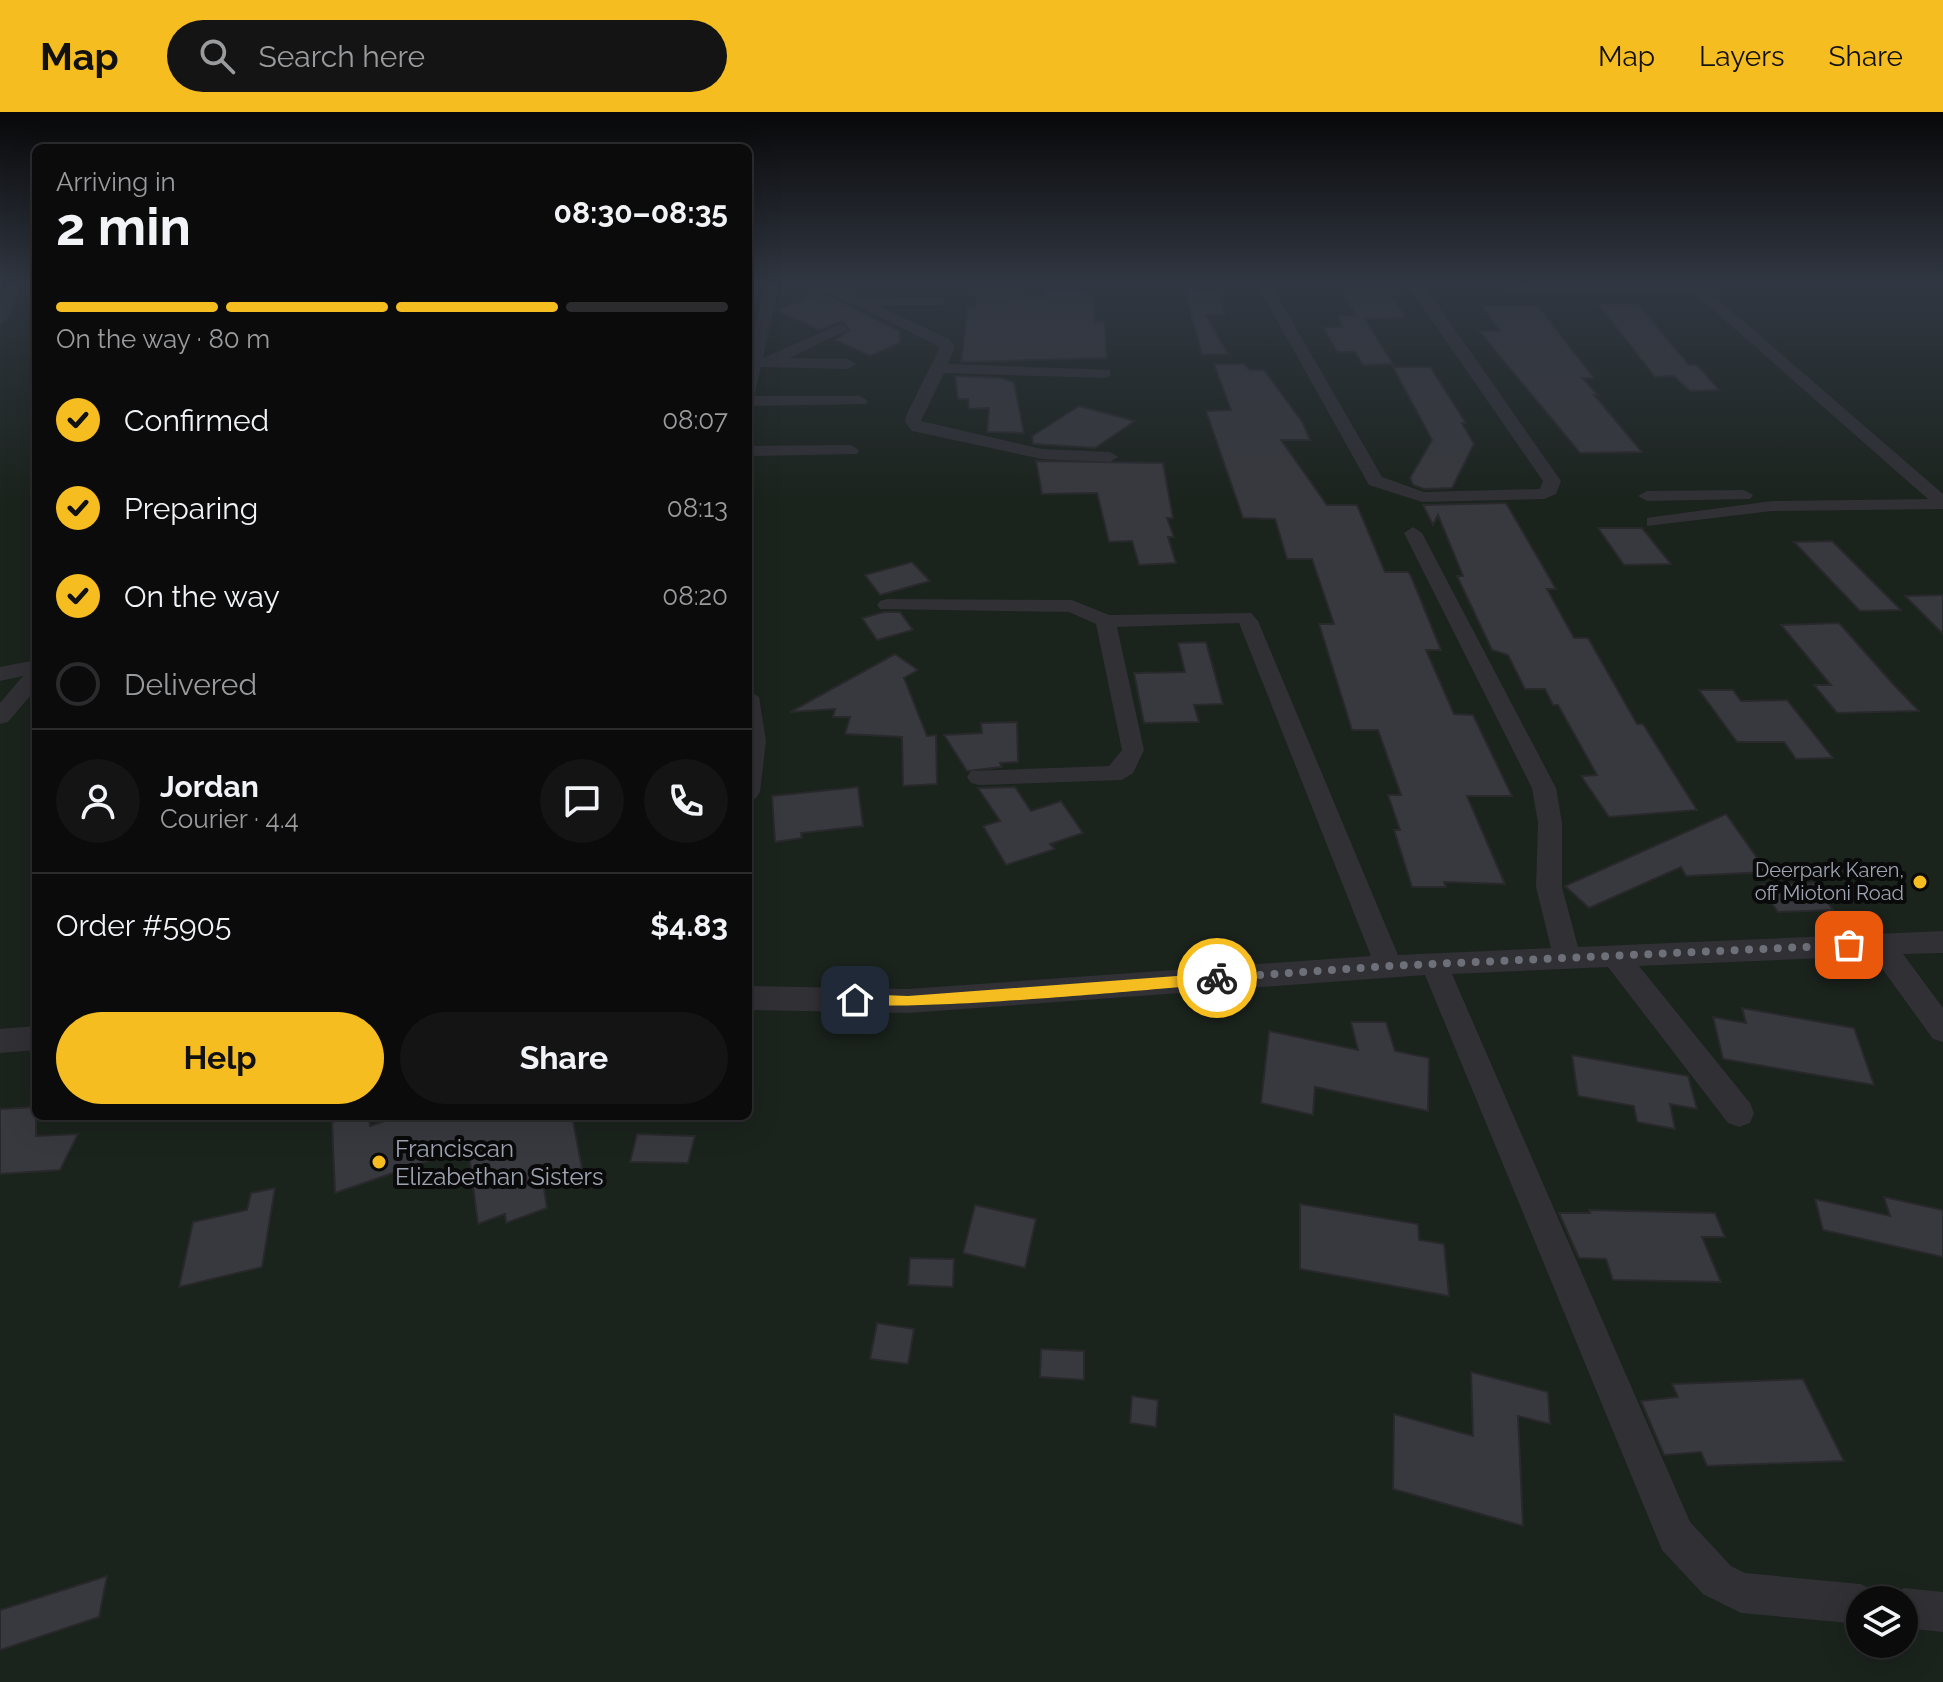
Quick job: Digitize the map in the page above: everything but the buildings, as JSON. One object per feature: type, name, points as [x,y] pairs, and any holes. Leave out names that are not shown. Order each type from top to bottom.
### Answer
[{"type":"street","points":[[752,384],[762,362],[761,356]]},
{"type":"street","points":[[762,362],[775,356]]},
{"type":"street","points":[[944,356],[914,416],[913,422],[918,428],[1042,454],[1110,457]]},
{"type":"street","points":[[1304,356],[1375,481],[1422,497],[1479,499],[1544,494],[1550,490],[1552,481],[1465,356]]},
{"type":"street","points":[[1775,356],[1943,504]]},
{"type":"street","points":[[762,362],[848,364]]},
{"type":"street","points":[[939,368],[1105,373]]},
{"type":"street","points":[[752,401],[860,401]]},
{"type":"street","points":[[752,451],[851,450]]},
{"type":"street","points":[[1647,496],[1869,493],[1893,486],[1921,484]]},
{"type":"street","points":[[1653,522],[1772,506],[1943,504]]},
{"type":"street","points":[[1413,533],[1544,788],[1550,823],[1549,887],[1567,958]]},
{"type":"street","points":[[887,605],[1072,606],[1106,621],[1236,615],[1248,621],[1389,966]]},
{"type":"street","points":[[979,777],[1114,774],[1125,767],[1133,750],[1106,621]]},
{"type":"street","points":[[0,674],[32,668]]},
{"type":"street","points":[[0,717],[32,680]]},
{"type":"street","points":[[752,722],[755,741],[752,763]]},
{"type":"street","points":[[752,998],[908,1001],[1389,966],[1943,942]]},
{"type":"street","points":[[1879,943],[1943,1030]]},
{"type":"street","points":[[1615,956],[1739,1113]]},
{"type":"street","points":[[1434,964],[1676,1536],[1717,1580],[1741,1593],[1846,1603]]},
{"type":"street","points":[[0,1041],[32,1038]]},
{"type":"street","points":[[1918,1609],[1943,1612]]},
{"type":"shaded area","points":[[0,356],[32,356],[32,1120],[752,1120],[752,356],[1943,356],[1943,1682],[0,1682]]},
{"type":"way so far","points":[[1217,978],[1389,966],[1849,945]]},
{"type":"place","name":"Deerpark Karen, off Miotoni Road","points":[[1920,882]]},
{"type":"place","name":"Franciscan Elizabethan Sisters","points":[[379,1162]]},
{"type":"route","points":[[855,1000],[908,1001],[1217,978]]}]
